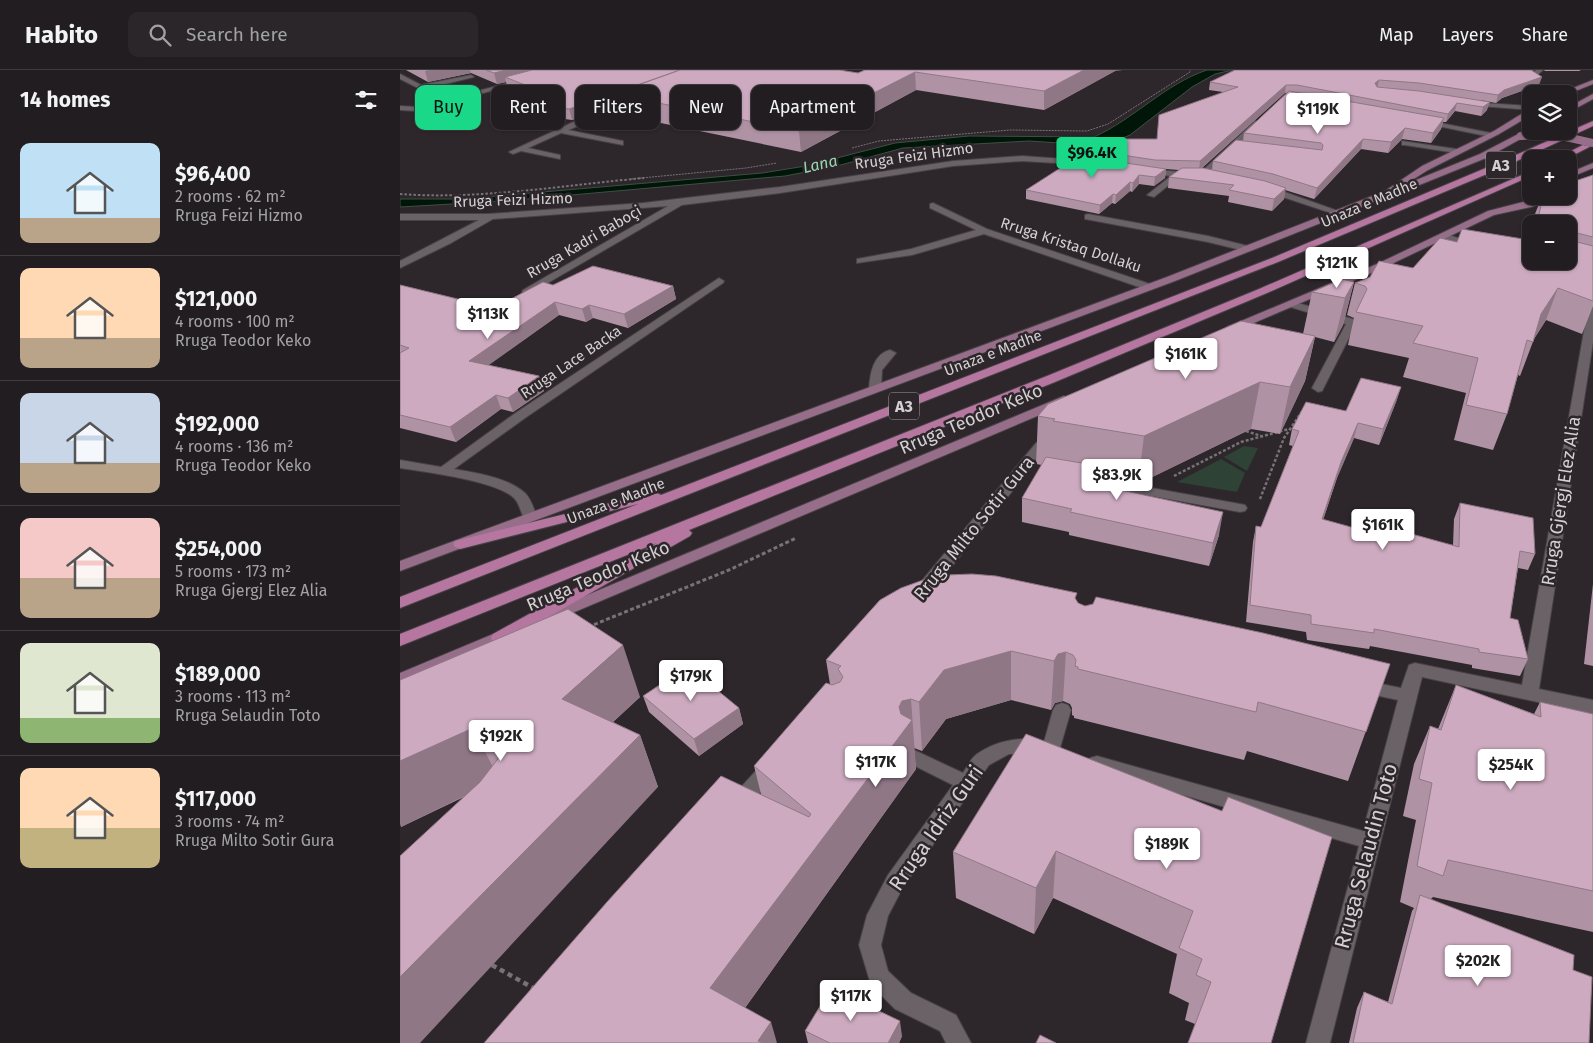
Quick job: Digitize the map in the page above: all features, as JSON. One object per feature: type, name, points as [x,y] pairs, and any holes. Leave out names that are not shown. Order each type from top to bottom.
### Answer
[{"type":"highway","name":"Unaza e Madhe","points":[[400,603],[1275,260],[1477,175],[1593,123]]},
{"type":"highway","points":[[1577,150],[1593,142]]},
{"type":"highway","name":"A3","points":[[400,640],[1254,295],[1522,177]]},
{"type":"highway","points":[[460,544],[614,505],[698,487]]},
{"type":"highway","points":[[499,638],[603,578],[655,552],[720,511]]},
{"type":"main road","points":[[1577,88],[1593,82]]},
{"type":"main road","points":[[1577,105],[1593,96]]},
{"type":"main road","points":[[1388,193],[1407,178],[1456,150],[1491,135],[1522,116]]},
{"type":"main road","points":[[1577,133],[1593,137]]},
{"type":"main road","points":[[400,566],[1149,287],[1483,156],[1521,136],[1559,135],[1593,142]]},
{"type":"main road","points":[[1577,173],[1593,165]]},
{"type":"main road","points":[[1217,335],[1380,266],[1522,198]]},
{"type":"main road","points":[[1492,213],[1528,205]]},
{"type":"main road","name":"Rruga Teodor Keko","points":[[400,680],[1075,400]]},
{"type":"street","points":[[481,92],[565,70]]},
{"type":"street","points":[[400,76],[420,87],[471,77]]},
{"type":"street","points":[[1464,103],[1522,109]]},
{"type":"street","points":[[400,108],[415,109]]},
{"type":"street","points":[[400,114],[415,110]]},
{"type":"street","points":[[1202,175],[1266,114]]},
{"type":"street","points":[[1418,120],[1491,135]]},
{"type":"street","points":[[557,157],[516,150],[575,125]]},
{"type":"street","points":[[560,131],[620,144]]},
{"type":"street","points":[[1405,142],[1456,150]]},
{"type":"street","points":[[1233,147],[1242,148]]},
{"type":"street","name":"Rruga Feizi Hizmo","points":[[400,216],[412,218],[491,216],[679,203],[814,185],[899,170],[953,163],[1026,158],[1072,160],[1099,164]]},
{"type":"street","points":[[1135,170],[1216,177]]},
{"type":"street","points":[[1151,195],[1178,174]]},
{"type":"street","points":[[1254,185],[1337,212]]},
{"type":"street","name":"Rruga Kadri Baboçi","points":[[520,296],[679,203]]},
{"type":"street","name":"Rruga Kristaq Dollaku","points":[[933,206],[984,231],[1149,287]]},
{"type":"street","points":[[400,265],[448,241],[491,216]]},
{"type":"street","points":[[1088,217],[1208,239],[1246,248]]},
{"type":"street","points":[[400,225],[412,218]]},
{"type":"street","name":"Rruga Kristaq Dollaku","points":[[860,261],[912,252],[984,231]]},
{"type":"street","points":[[1443,236],[1484,249]]},
{"type":"street","name":"Rruga Lace Backa","points":[[442,472],[520,415],[603,361],[719,281]]},
{"type":"street","points":[[1291,304],[1352,322],[1318,388]]},
{"type":"street","name":"Rruga Gjergj Elez Alia","points":[[1528,694],[1588,365],[1593,308]]},
{"type":"street","points":[[875,389],[876,369],[890,353]]},
{"type":"street","name":"Rruga Milto Sotir Gura","points":[[911,605],[940,585],[1022,469],[1041,446],[1062,430]]},
{"type":"street","points":[[400,464],[469,477],[515,492],[522,498],[530,517]]},
{"type":"street","points":[[1022,469],[1041,472]]},
{"type":"street","points":[[1088,481],[1240,508]]},
{"type":"street","name":"Rruga Selaudin Toto","points":[[1318,1043],[1415,669],[1528,694]]},
{"type":"street","points":[[1350,683],[1408,696]]},
{"type":"street","points":[[1528,694],[1593,708]]},
{"type":"street","points":[[1051,750],[1062,710]]},
{"type":"street","name":"Rruga Idriz Guri","points":[[959,1043],[948,1023],[903,1001],[879,977],[870,946],[878,915],[895,882],[982,760],[1006,747],[1033,746],[1051,750],[1370,841]]},
{"type":"street","points":[[725,819],[784,752]]},
{"type":"street","points":[[914,757],[966,782]]},
{"type":"path","points":[[852,148],[879,141],[1010,130],[1052,132],[1087,130],[1108,124],[1190,72],[1190,70]]},
{"type":"path","points":[[400,194],[442,196],[514,191],[777,163]]},
{"type":"path","points":[[1262,494],[1289,429],[1296,416],[1312,399],[1318,388]]},
{"type":"path","points":[[1173,476],[1241,442],[1289,429]]},
{"type":"path","points":[[1246,431],[1261,436]]},
{"type":"path","points":[[492,965],[539,992]]},
{"type":"shaded area","points":[[1244,446],[1258,448],[1247,471],[1224,457]]},
{"type":"shaded area","points":[[1221,459],[1245,473],[1237,492],[1177,482]]},
{"type":"water","name":"Lana","points":[[1207,70],[1289,70],[1228,71],[1215,74],[1192,87],[1130,135],[1115,141],[1091,145],[1029,141],[903,148],[837,166],[785,176],[504,201],[400,207],[400,199],[462,199],[762,173],[806,166],[895,143],[969,136],[1094,137],[1109,130],[1177,84]]},
{"type":"building","points":[[486,70],[506,70],[494,73]]},
{"type":"building","points":[[532,70],[680,70],[637,85],[575,85],[575,107],[569,109],[565,108],[565,85],[525,85],[505,77]]},
{"type":"building","points":[[680,70],[839,70],[858,73],[865,70],[1084,70],[1044,91],[915,72],[874,93],[874,85],[751,85],[751,121],[741,119],[741,85],[670,85],[670,105],[660,103],[660,85],[638,85]]},
{"type":"building","points":[[1235,70],[1531,70],[1542,77],[1504,90],[1498,95],[1419,83],[1379,80],[1375,83],[1377,87],[1419,91],[1490,102],[1483,107],[1457,103],[1448,114],[1297,85],[1286,85],[1200,161],[1155,160],[1089,150],[1105,139],[1157,139],[1159,115],[1238,87],[1210,82]]},
{"type":"building","points":[[1289,91],[1444,118],[1433,133],[1405,128],[1391,142],[1363,139],[1317,188],[1273,174],[1213,161],[1236,140],[1322,150],[1323,145],[1321,143],[1244,133]]},
{"type":"building","points":[[1079,156],[1166,169],[1155,177],[1139,175],[1133,183],[1130,182],[1116,195],[1113,194],[1100,205],[1026,190]]},
{"type":"building","points":[[1182,168],[1203,168],[1265,181],[1286,188],[1274,199],[1229,190],[1234,185],[1169,177]]},
{"type":"building","points":[[1593,175],[1593,237],[1577,233],[1577,215],[1539,215],[1541,205],[1577,205],[1577,180]]},
{"type":"building","points":[[1462,229],[1522,239],[1522,270],[1577,270],[1577,242],[1593,246],[1593,301],[1558,288],[1541,314],[1533,342],[1527,340],[1507,414],[1466,405],[1478,358],[1413,343],[1423,326],[1356,312],[1367,289],[1365,286],[1355,283],[1370,277],[1379,261],[1413,268],[1440,238],[1457,242]]},
{"type":"building","points":[[593,266],[673,286],[624,314],[589,305],[582,309],[555,302],[469,361],[539,376],[508,398],[496,395],[450,427],[400,415],[400,353],[409,348],[400,345],[400,285],[470,302],[466,308],[473,311],[484,306],[494,308],[543,282],[553,285]]},
{"type":"building","points":[[1342,279],[1354,282],[1345,298],[1312,292]]},
{"type":"building","points":[[1241,321],[1315,336],[1290,387],[1260,382],[1144,436],[1053,421],[1055,419],[1038,416],[1048,404]]},
{"type":"building","points":[[1361,378],[1401,387],[1383,429],[1358,423],[1341,462],[1322,519],[1376,534],[1379,525],[1459,547],[1460,503],[1533,518],[1535,554],[1520,551],[1510,618],[1518,620],[1528,659],[1479,652],[1479,649],[1374,629],[1374,633],[1311,624],[1311,615],[1250,605],[1256,526],[1261,527],[1299,431],[1292,429],[1306,402],[1346,411]]},
{"type":"building","points":[[1046,457],[1123,470],[1093,484],[1223,512],[1213,543],[1070,512],[1072,509],[1022,498]]},
{"type":"building","points":[[972,574],[996,576],[1077,593],[1075,598],[1078,603],[1085,606],[1093,604],[1096,597],[1263,633],[1390,664],[1366,732],[1258,702],[1256,712],[1078,669],[1075,666],[1076,660],[1073,655],[1066,652],[1058,654],[1054,661],[1011,651],[944,670],[919,702],[911,699],[902,701],[899,707],[901,714],[912,720],[710,988],[771,1022],[758,1041],[763,1043],[484,1043],[607,902],[721,776],[809,817],[811,814],[754,766],[826,683],[832,685],[840,682],[843,677],[838,669],[841,666],[826,660],[880,600],[901,588],[926,579],[947,575]]},
{"type":"building","points":[[568,609],[623,645],[562,699],[640,735],[400,977],[400,856],[480,782],[504,751],[473,728],[400,761],[400,680]]},
{"type":"building","points":[[688,666],[739,708],[694,739],[643,696]]},
{"type":"building","points":[[1456,685],[1541,717],[1540,702],[1593,714],[1593,891],[1448,860],[1443,876],[1417,866],[1432,783],[1419,779],[1430,726],[1441,730]]},
{"type":"building","points":[[1026,734],[1222,811],[1228,797],[1332,837],[1271,1043],[1188,1043],[1211,982],[1196,975],[1202,959],[1179,948],[1193,911],[1056,851],[1036,888],[953,852]]},
{"type":"building","points":[[1420,895],[1574,955],[1573,970],[1592,977],[1589,1043],[1353,1043],[1364,992],[1392,1004]]},
{"type":"building","points":[[831,988],[900,1021],[888,1043],[830,1043],[805,1031]]},
{"type":"building","points":[[1040,1035],[1056,1043],[1036,1043]]}]
